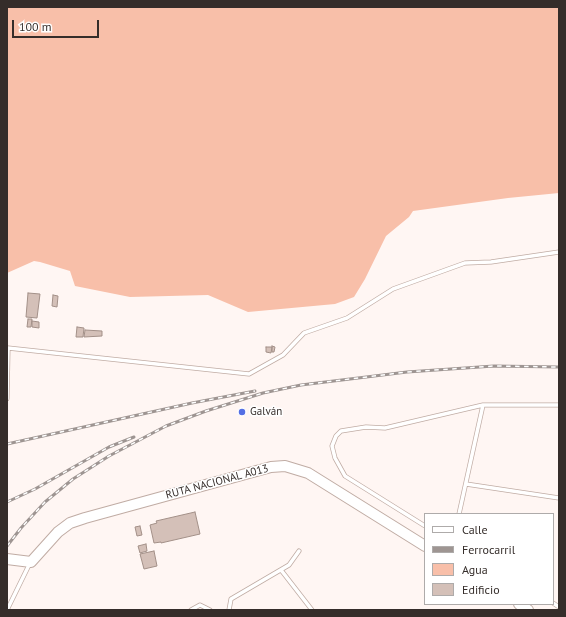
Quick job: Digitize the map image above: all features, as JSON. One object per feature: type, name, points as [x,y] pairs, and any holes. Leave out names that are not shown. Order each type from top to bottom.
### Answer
[{"type":"street","name":"RUTA NACIONAL A013","points":[[31,562],[58,532],[70,523],[271,467],[285,466],[308,473],[424,545]]},
{"type":"street","points":[[7,559],[31,562]]},
{"type":"lane","points":[[7,399],[8,348],[249,374],[283,355],[304,333],[347,318],[393,289],[465,262],[491,262],[559,252]]},
{"type":"lane","points":[[459,513],[483,405]]},
{"type":"lane","points":[[424,525],[345,476],[335,458],[332,446],[336,436],[341,431],[366,428],[385,428],[483,405],[559,405]]},
{"type":"lane","points":[[466,484],[559,498]]},
{"type":"lane","points":[[229,610],[231,599],[289,565],[299,551]]},
{"type":"lane","points":[[7,610],[31,562]]},
{"type":"lane","points":[[281,570],[312,610]]},
{"type":"lane","points":[[191,610],[200,605],[210,610]]},
{"type":"water","points":[[7,7],[559,7],[559,193],[508,198],[413,211],[409,217],[386,236],[365,279],[354,297],[335,304],[248,312],[208,295],[130,297],[75,286],[70,271],[34,261],[7,273]]},
{"type":"building","points":[[28,293],[40,294],[37,318],[26,317]]},
{"type":"building","points":[[53,295],[58,296],[57,307],[52,306]]},
{"type":"building","points":[[28,319],[32,319],[31,327],[27,327]]},
{"type":"building","points":[[32,321],[39,322],[39,328],[32,327]]},
{"type":"building","points":[[77,327],[84,328],[83,337],[76,337]]},
{"type":"building","points":[[85,330],[102,331],[102,336],[84,337]]},
{"type":"building","points":[[272,346],[275,347],[274,352],[272,352]]},
{"type":"building","points":[[266,347],[272,347],[271,353],[266,352]]},
{"type":"building","name":"Galván","points":[[242,409],[245,414],[241,415],[240,411]]},
{"type":"building","points":[[195,512],[200,534],[161,543],[154,543],[150,525],[157,523],[156,521]]},
{"type":"building","points":[[140,526],[142,535],[137,536],[135,527]]},
{"type":"building","points":[[146,544],[147,551],[140,553],[138,546]]},
{"type":"building","points":[[154,551],[157,566],[144,569],[140,554]]},
{"type":"railway","points":[[7,546],[45,502],[73,479],[109,456],[166,426],[206,411],[263,393],[301,385],[407,372],[494,366],[559,367]]},
{"type":"railway","points":[[7,444],[192,403],[255,391]]},
{"type":"railway","points":[[7,502],[35,489],[109,447],[134,437]]},
{"type":"place","name":"Galván","points":[[242,412]]}]
